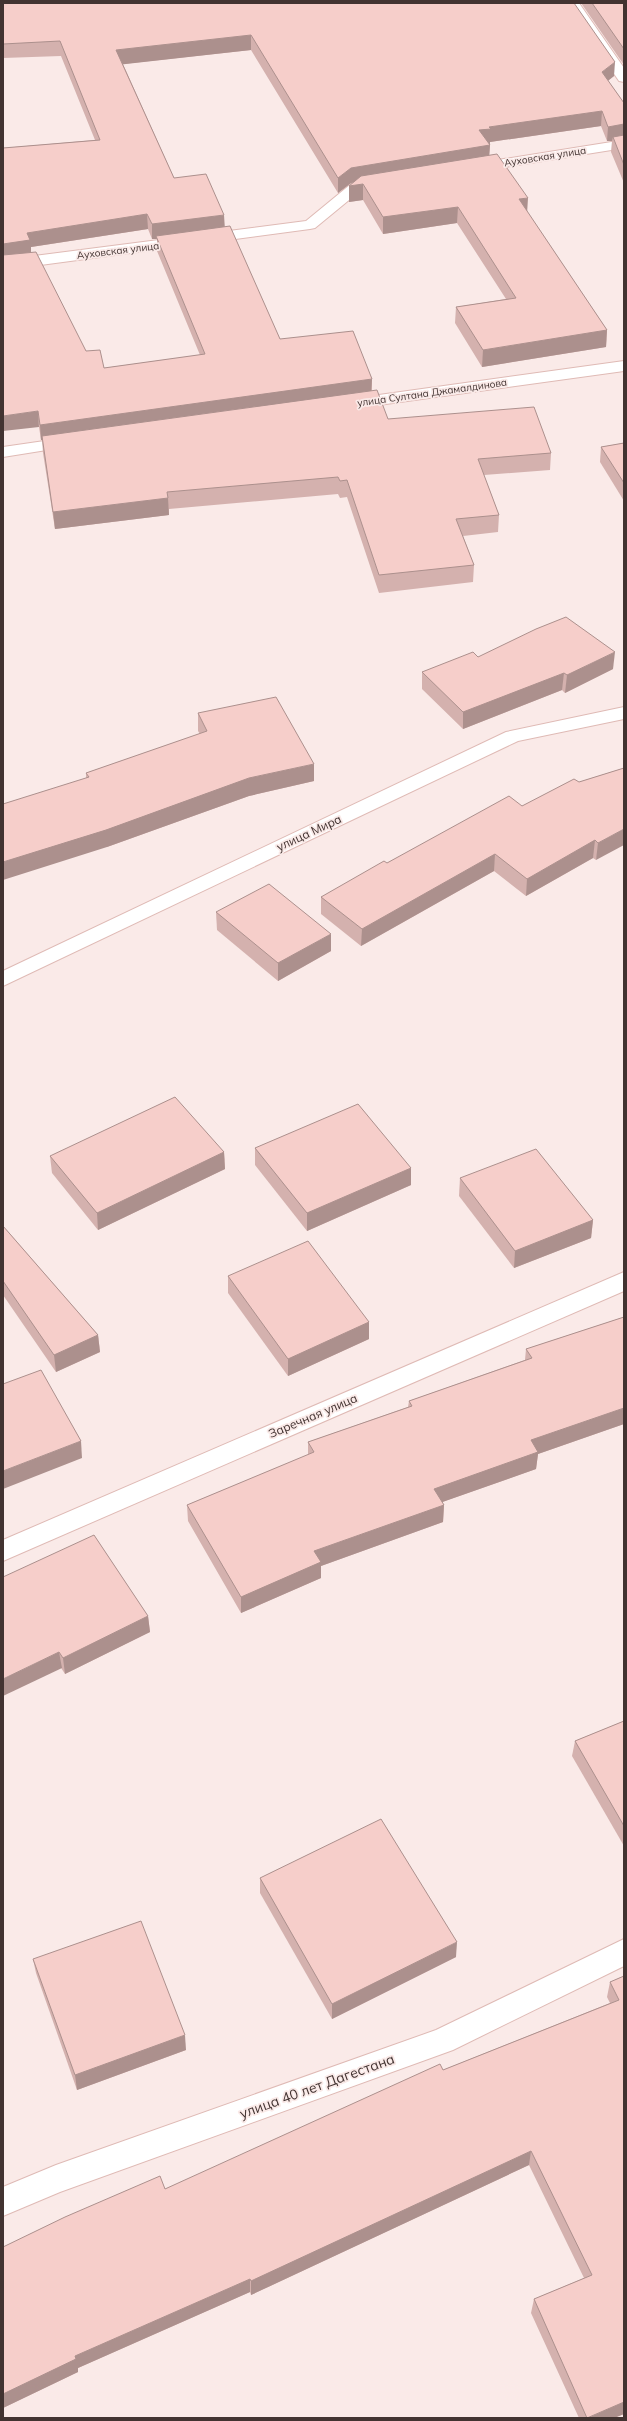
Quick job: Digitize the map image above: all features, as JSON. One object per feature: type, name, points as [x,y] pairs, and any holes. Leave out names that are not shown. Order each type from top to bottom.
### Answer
[{"type":"street","points":[[572,3],[624,78]]},
{"type":"street","name":"Ауховская улица","points":[[458,170],[624,144]]},
{"type":"street","name":"Ауховская улица","points":[[3,265],[310,225],[356,187],[387,182]]},
{"type":"street","name":"улица Султана Джамалдинова","points":[[333,406],[624,366]]},
{"type":"street","points":[[3,452],[90,440]]},
{"type":"street","name":"улица Мира","points":[[3,979],[513,736],[624,713]]},
{"type":"street","name":"Заречная улица","points":[[3,1551],[624,1281]]},
{"type":"street","name":"улица 40 лет Дагестана","points":[[3,2202],[56,2179],[443,2041],[624,1952]]},
{"type":"building","points":[[3,3],[574,3],[615,62],[602,72],[624,103],[624,124],[608,127],[602,111],[489,127],[491,129],[479,130],[490,145],[351,168],[338,178],[251,35],[116,50],[174,178],[206,174],[224,215],[152,224],[147,214],[27,233],[30,240],[3,244],[3,148],[100,140],[60,41],[3,44]]},
{"type":"building","points":[[592,3],[624,3],[624,49]]},
{"type":"building","points":[[624,135],[624,165],[613,137]]},
{"type":"building","points":[[497,154],[528,198],[519,199],[607,330],[483,350],[456,307],[516,298],[458,207],[383,217],[363,184],[349,186],[361,176]]},
{"type":"building","points":[[230,226],[280,339],[353,331],[372,379],[40,425],[38,411],[3,416],[3,255],[36,252],[86,351],[100,350],[104,368],[205,354],[156,236]]},
{"type":"building","points":[[377,390],[388,419],[534,407],[551,453],[478,459],[499,515],[456,519],[474,565],[379,575],[347,480],[340,481],[338,477],[167,492],[168,498],[53,512],[42,436]]},
{"type":"building","points":[[624,443],[624,483],[601,447]]},
{"type":"building","points":[[566,617],[615,652],[567,675],[564,673],[463,712],[422,672],[473,652],[478,657],[536,629]]},
{"type":"building","points":[[276,697],[314,764],[249,778],[106,830],[3,862],[3,804],[89,777],[86,773],[207,731],[198,713]]},
{"type":"building","points":[[624,768],[624,829],[598,843],[595,840],[527,879],[495,854],[362,929],[321,897],[384,861],[387,863],[509,796],[522,806],[574,779],[579,782]]},
{"type":"building","points":[[269,884],[331,934],[278,963],[216,912]]},
{"type":"building","points":[[175,1097],[224,1152],[97,1213],[50,1156]]},
{"type":"building","points":[[358,1104],[411,1168],[307,1213],[255,1148]]},
{"type":"building","points":[[536,1149],[593,1220],[515,1251],[460,1178]]},
{"type":"building","points":[[3,1226],[98,1335],[54,1355],[3,1281]]},
{"type":"building","points":[[308,1241],[369,1322],[288,1359],[228,1276]]},
{"type":"building","points":[[624,1317],[624,1408],[531,1440],[538,1452],[434,1489],[444,1505],[314,1551],[321,1562],[241,1597],[187,1505],[314,1452],[308,1442],[412,1406],[409,1401],[532,1358],[526,1349]]},
{"type":"building","points":[[41,1370],[81,1441],[3,1471],[3,1384]]},
{"type":"building","points":[[94,1535],[148,1616],[63,1658],[59,1652],[3,1679],[3,1577]]},
{"type":"building","points":[[624,1721],[624,1826],[575,1741]]},
{"type":"building","points":[[381,1819],[457,1942],[332,2004],[260,1878]]},
{"type":"building","points":[[141,1921],[185,2035],[75,2075],[33,1959]]},
{"type":"building","points":[[624,1976],[624,2402],[587,2418],[534,2299],[592,2275],[531,2151],[251,2281],[250,2279],[75,2356],[76,2359],[3,2394],[3,2247],[65,2217],[160,2176],[165,2189],[440,2064],[443,2070],[619,2000],[610,1982]]}]
